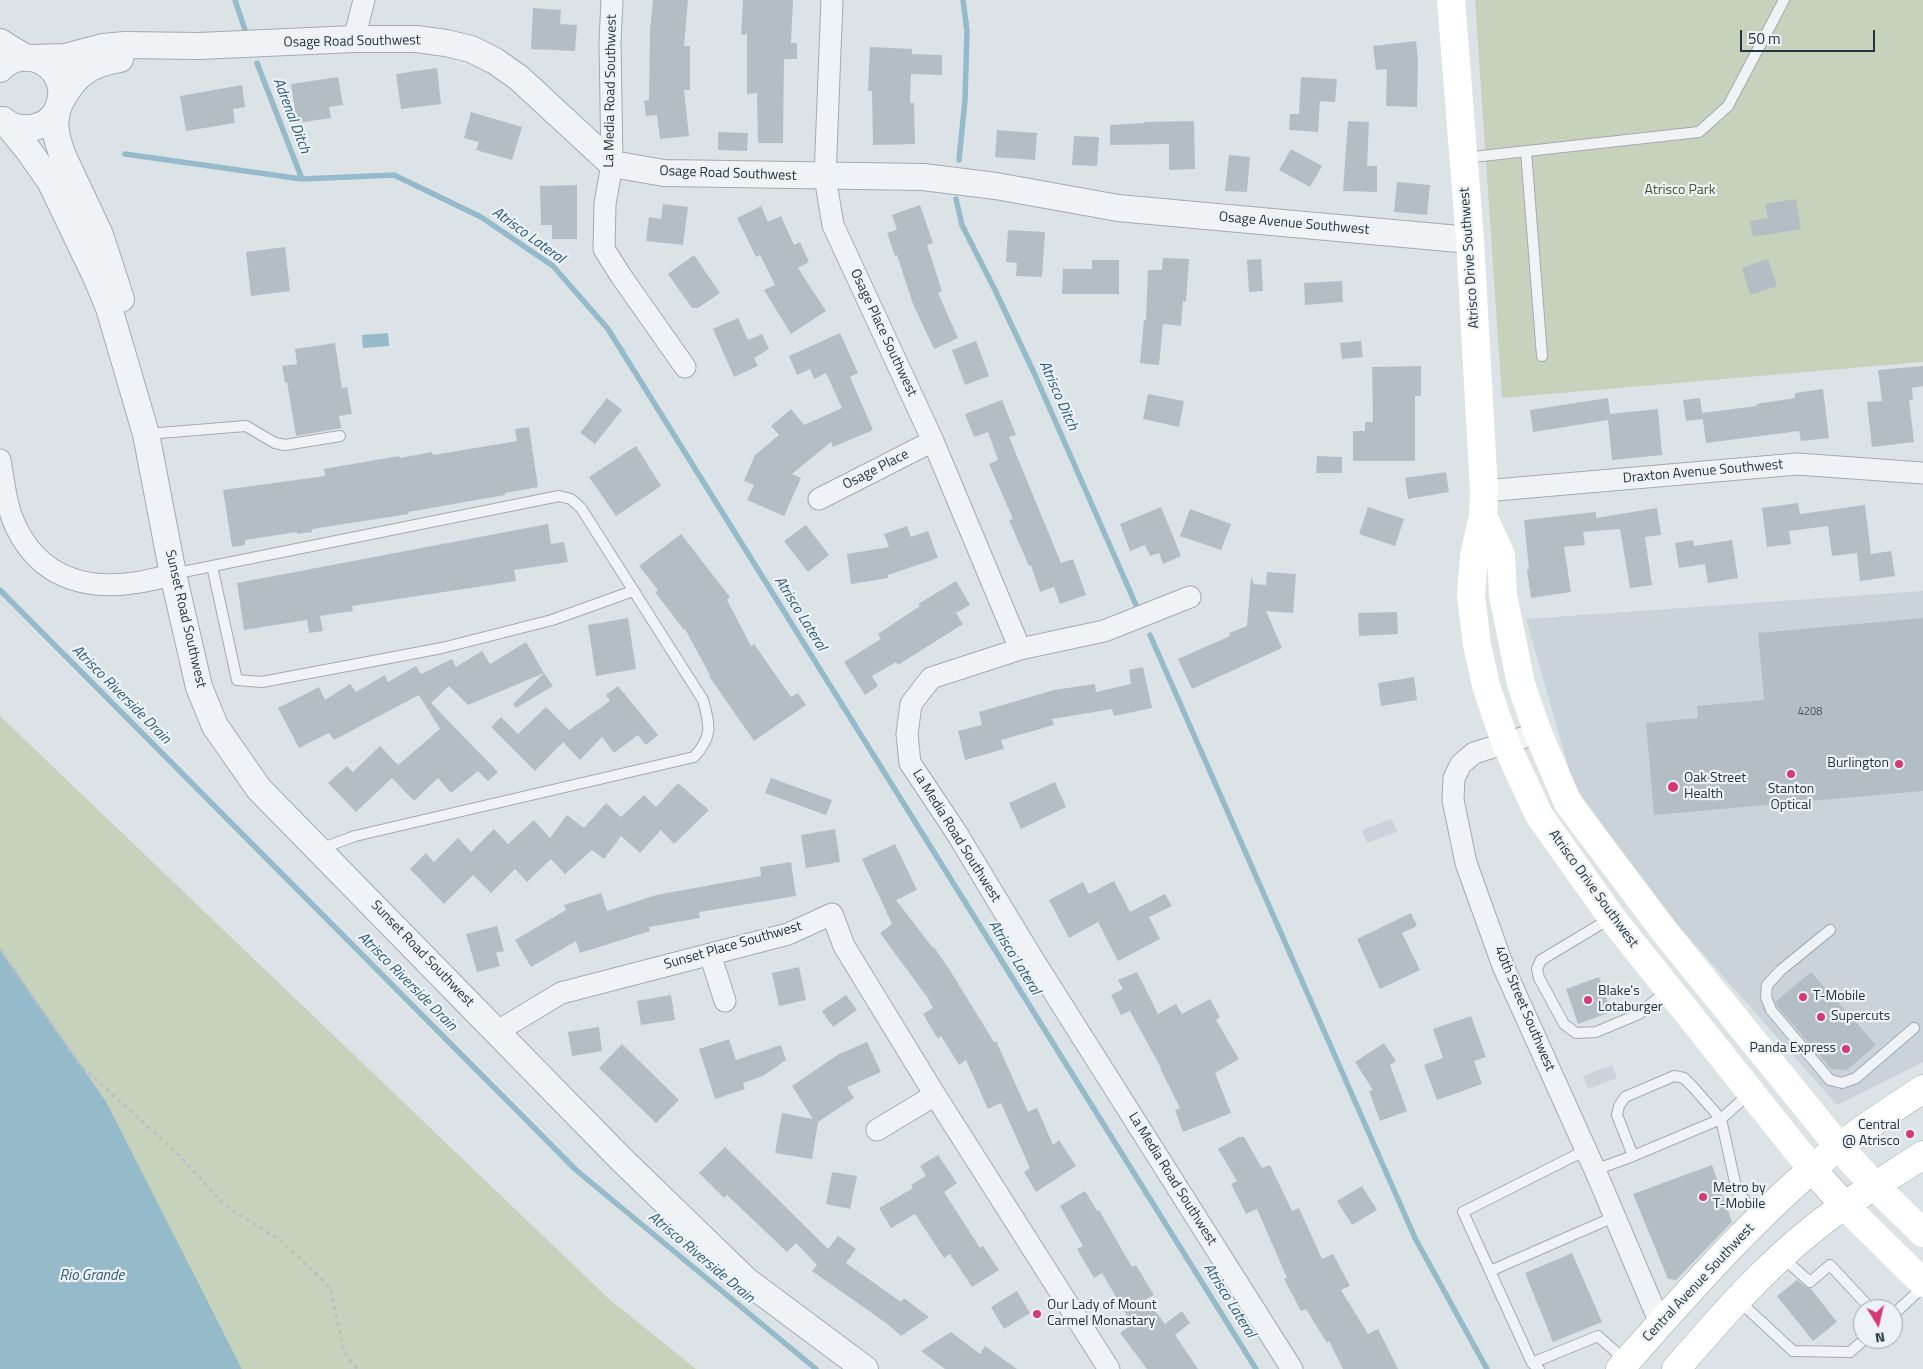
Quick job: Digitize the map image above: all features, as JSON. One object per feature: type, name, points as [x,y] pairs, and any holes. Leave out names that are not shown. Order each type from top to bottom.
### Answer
[{"type":"main road","name":"Atrisco Drive Southwest","points":[[1451,0],[1470,240],[1483,504],[1474,556],[1471,596],[1477,645],[1485,681],[1506,744],[1539,815],[1612,918],[1812,1169],[1844,1205],[1923,1283]]},
{"type":"main road","name":"Atrisco Drive Southwest","points":[[1483,504],[1501,555],[1503,595],[1521,684],[1538,733],[1568,803],[1671,940],[1839,1147],[1923,1233]]},
{"type":"main road","name":"Central Avenue Southwest","points":[[1623,1365],[1698,1281],[1760,1217],[1812,1169],[1864,1127],[1923,1089]]},
{"type":"main road","points":[[1676,1369],[1738,1299],[1816,1227],[1844,1205],[1923,1155]]},
{"type":"street","points":[[354,39],[364,0]]},
{"type":"street","name":"La Media Road Southwest","points":[[612,0],[610,42],[612,164],[605,204],[604,249],[684,367]]},
{"type":"street","name":"Osage Place Southwest","points":[[832,0],[825,177],[833,225],[933,441],[1020,649]]},
{"type":"street","name":"Osage Road Southwest","points":[[29,58],[65,57],[114,46],[199,46],[354,39],[416,39],[446,43],[471,49],[495,61],[519,78],[612,164],[664,173],[825,177],[923,177],[996,186],[1118,208]]},
{"type":"street","points":[[0,42],[29,58]]},
{"type":"street","name":"Osage Road Southwest","points":[[3,120],[17,128],[34,128],[45,123],[59,106],[68,88],[81,74],[101,63],[199,46]]},
{"type":"street","points":[[0,69],[14,60],[29,58]]},
{"type":"street","name":"Sunset Road Southwest","points":[[29,58],[49,66],[57,75],[61,86],[55,124],[57,138],[62,154],[100,235],[126,315],[137,363],[146,434],[173,574],[199,686],[215,726],[259,788],[621,1159],[747,1281],[865,1369]]},
{"type":"street","name":"Sunset Road Southwest","points":[[3,120],[29,151],[50,181],[97,279],[117,332],[146,434]]},
{"type":"street","name":"Osage Avenue Southwest","points":[[1118,208],[1470,240]]},
{"type":"street","name":"Osage Place","points":[[819,499],[933,441]]},
{"type":"street","points":[[0,460],[15,526],[33,554],[54,571],[76,581],[111,586],[156,579],[173,574]]},
{"type":"street","name":"Draxton Avenue Southwest","points":[[1483,504],[1797,464],[1923,473]]},
{"type":"street","name":"La Media Road Southwest","points":[[1190,597],[1104,631],[1020,649],[931,678],[911,704],[907,734],[910,763],[956,832],[1031,956],[1292,1369]]},
{"type":"street","name":"40th Street Southwest","points":[[1538,733],[1474,754],[1461,764],[1454,778],[1453,800],[1458,827],[1466,863],[1503,966],[1590,1160],[1660,1324]]},
{"type":"street","name":"Sunset Place Southwest","points":[[498,1031],[562,993],[788,934],[832,914],[844,946],[935,1095],[1109,1369]]},
{"type":"street","points":[[710,954],[725,1001]]},
{"type":"street","points":[[877,1130],[935,1095]]},
{"type":"lane","points":[[1464,158],[1699,132],[1728,106],[1784,0]]},
{"type":"lane","points":[[1526,151],[1542,356]]},
{"type":"lane","points":[[146,434],[246,426],[275,443],[286,445],[340,436]]},
{"type":"lane","points":[[173,574],[559,496],[571,499],[581,508],[703,700],[709,730],[705,745],[694,756],[355,836],[319,849]]},
{"type":"lane","points":[[212,566],[237,680],[262,682],[442,648],[552,620],[633,591]]},
{"type":"lane","points":[[1612,918],[1541,960],[1537,969],[1539,978],[1564,1024],[1576,1033],[1596,1032],[1639,1014],[1668,989]]},
{"type":"lane","points":[[1830,930],[1781,970],[1767,985],[1766,997],[1771,1010],[1824,1073],[1830,1080],[1842,1083],[1856,1078],[1914,1028]]},
{"type":"lane","points":[[1633,1156],[1617,1115],[1619,1106],[1625,1097],[1674,1076],[1684,1078],[1721,1119],[1737,1191],[1760,1217]]},
{"type":"lane","points":[[1623,1365],[1598,1336],[1535,1366],[1463,1212],[1590,1160],[1633,1156],[1721,1119],[1751,1092]]},
{"type":"lane","points":[[1490,1271],[1614,1217]]},
{"type":"lane","points":[[1782,1257],[1810,1282],[1830,1265],[1862,1299]]},
{"type":"lane","points":[[1903,1305],[1923,1287]]},
{"type":"lane","points":[[1738,1299],[1793,1351],[1850,1352],[1853,1349]]},
{"type":"path","points":[[0,949],[80,1065],[180,1157],[224,1205],[280,1240],[330,1287],[344,1352],[357,1369]]},
{"type":"shaded area","points":[[1923,591],[1923,1062],[1837,1105],[1651,895],[1573,783],[1526,619]]},
{"type":"shaded area","points":[[1392,819],[1397,832],[1367,843],[1362,830]]},
{"type":"shaded area","points":[[1612,1065],[1617,1078],[1588,1089],[1583,1076]]},
{"type":"green space","name":"Atrisco Park","points":[[1475,0],[1923,0],[1923,362],[1502,398]]},
{"type":"green space","points":[[0,716],[608,1298],[696,1369],[242,1369],[107,1103],[0,949]]},
{"type":"water","points":[[388,333],[389,346],[363,348],[362,335]]},
{"type":"water","name":"Rio Grande","points":[[0,949],[107,1103],[242,1369],[0,1369]]},
{"type":"building","points":[[653,0],[688,0],[684,46],[690,46],[690,90],[684,90],[689,136],[660,139],[657,115],[646,116],[644,101],[649,100],[650,30]]},
{"type":"building","points":[[743,0],[793,0],[791,43],[797,43],[797,59],[784,59],[783,143],[758,143],[757,93],[747,94],[747,34],[741,35]]},
{"type":"building","points":[[533,8],[561,10],[560,24],[577,25],[575,51],[531,49]]},
{"type":"building","points":[[1416,41],[1418,60],[1417,107],[1386,106],[1387,69],[1376,70],[1373,46]]},
{"type":"building","points":[[870,47],[912,49],[912,54],[942,55],[942,75],[911,74],[910,103],[914,103],[915,144],[873,145],[872,91],[868,91]]},
{"type":"building","points":[[437,68],[441,104],[401,109],[396,74]]},
{"type":"building","points":[[338,77],[343,105],[329,107],[331,118],[297,123],[291,84]]},
{"type":"building","points":[[1301,77],[1337,79],[1335,102],[1320,101],[1318,132],[1289,130],[1290,114],[1299,114]]},
{"type":"building","points":[[242,85],[245,107],[233,109],[235,123],[186,131],[180,96]]},
{"type":"building","points":[[471,112],[522,127],[512,160],[476,150],[479,142],[464,138]]},
{"type":"building","points":[[1194,121],[1195,169],[1169,170],[1169,144],[1110,145],[1110,125]]},
{"type":"building","points":[[1348,121],[1369,122],[1367,166],[1377,166],[1377,192],[1343,191]]},
{"type":"building","points":[[997,130],[1037,133],[1035,160],[995,157]]},
{"type":"building","points":[[718,132],[748,133],[747,151],[718,150]]},
{"type":"building","points":[[1074,136],[1099,137],[1097,166],[1072,165]]},
{"type":"building","points":[[1291,149],[1322,166],[1310,187],[1279,170]]},
{"type":"building","points":[[1229,155],[1250,157],[1247,192],[1225,191]]},
{"type":"building","points":[[1397,182],[1430,185],[1427,215],[1394,212]]},
{"type":"building","points":[[577,185],[577,239],[552,239],[552,225],[541,225],[540,186]]},
{"type":"building","points":[[1796,199],[1801,229],[1753,237],[1750,221],[1768,218],[1765,204]]},
{"type":"building","points":[[663,204],[688,207],[683,245],[646,241],[649,217],[661,219]]},
{"type":"building","points":[[920,205],[933,243],[927,245],[942,291],[938,293],[958,338],[934,349],[913,304],[897,255],[895,256],[887,233],[897,230],[892,215]]},
{"type":"building","points":[[761,206],[768,222],[781,216],[794,245],[800,242],[809,262],[798,268],[826,311],[791,334],[764,290],[775,285],[760,255],[756,257],[737,218]]},
{"type":"building","points":[[1008,230],[1045,232],[1042,277],[1016,276],[1017,263],[1006,262]]},
{"type":"building","points":[[285,247],[290,291],[251,296],[246,252]]},
{"type":"building","points":[[694,255],[720,293],[698,308],[692,308],[668,274]]},
{"type":"building","points":[[1163,258],[1189,259],[1186,302],[1183,301],[1181,326],[1163,324],[1159,365],[1140,363],[1144,320],[1146,320],[1148,270],[1162,270]]},
{"type":"building","points":[[1261,259],[1263,291],[1249,292],[1247,260]]},
{"type":"building","points":[[1768,259],[1777,286],[1750,295],[1742,268]]},
{"type":"building","points":[[1092,260],[1119,260],[1119,294],[1062,294],[1063,269],[1092,269]]},
{"type":"building","points":[[1342,281],[1343,302],[1305,305],[1304,283]]},
{"type":"building","points":[[738,318],[748,340],[762,334],[769,349],[754,358],[758,366],[734,377],[713,329]]},
{"type":"building","points":[[840,333],[858,373],[850,377],[873,430],[833,447],[831,442],[792,474],[801,478],[784,516],[747,500],[754,485],[744,481],[755,455],[779,435],[771,426],[791,409],[804,425],[842,408],[826,373],[814,379],[810,369],[797,375],[789,356]]},
{"type":"building","points":[[976,341],[989,376],[965,385],[952,350]]},
{"type":"building","points":[[1361,341],[1363,357],[1342,359],[1340,343]]},
{"type":"building","points":[[335,343],[342,388],[347,387],[352,414],[339,416],[341,428],[296,436],[287,382],[285,383],[282,366],[297,364],[295,349]]},
{"type":"building","points":[[1421,366],[1421,396],[1415,396],[1415,461],[1353,461],[1353,431],[1365,431],[1365,422],[1373,422],[1372,367]]},
{"type":"building","points":[[1923,366],[1923,386],[1912,388],[1913,400],[1909,400],[1914,442],[1872,447],[1867,402],[1882,401],[1878,370]]},
{"type":"building","points":[[1823,389],[1829,438],[1801,441],[1799,431],[1706,443],[1702,413],[1757,406],[1756,404],[1795,398],[1795,393]]},
{"type":"building","points":[[1148,394],[1184,401],[1179,427],[1143,419]]},
{"type":"building","points":[[607,398],[622,410],[595,444],[580,433]]},
{"type":"building","points":[[1608,398],[1610,414],[1658,409],[1662,455],[1612,460],[1608,420],[1533,432],[1530,410]]},
{"type":"building","points":[[1700,398],[1703,419],[1686,421],[1683,400]]},
{"type":"building","points":[[1002,400],[1016,435],[1009,437],[1061,563],[1073,559],[1086,595],[1060,604],[1054,587],[1040,592],[1031,565],[1029,566],[1009,520],[1013,519],[989,464],[998,460],[988,432],[974,437],[965,414]]},
{"type":"building","points":[[529,427],[538,487],[505,493],[505,495],[408,512],[409,514],[312,529],[312,532],[297,534],[297,532],[245,540],[245,545],[232,547],[223,490],[325,476],[324,469],[399,456],[400,458],[432,452],[433,455],[517,441],[515,429]]},
{"type":"building","points":[[636,446],[661,486],[616,516],[589,477]]},
{"type":"building","points":[[1317,456],[1342,457],[1342,473],[1316,473]]},
{"type":"building","points":[[1446,472],[1449,492],[1408,499],[1405,478]]},
{"type":"building","points":[[1798,503],[1800,514],[1865,505],[1871,554],[1891,551],[1895,576],[1860,581],[1857,553],[1832,556],[1828,526],[1789,531],[1791,544],[1767,547],[1762,508]]},
{"type":"building","points":[[1161,507],[1181,556],[1163,564],[1159,553],[1150,556],[1145,545],[1130,551],[1120,524]]},
{"type":"building","points":[[1368,507],[1404,519],[1395,546],[1359,534]]},
{"type":"building","points":[[1657,508],[1661,535],[1645,537],[1652,585],[1630,588],[1620,529],[1583,532],[1585,545],[1564,547],[1571,592],[1531,598],[1524,520],[1596,512],[1596,518]]},
{"type":"building","points":[[1190,509],[1231,524],[1221,550],[1180,536]]},
{"type":"building","points":[[548,524],[551,544],[564,542],[568,562],[514,570],[516,581],[352,606],[353,611],[320,616],[323,631],[309,633],[307,620],[244,630],[237,583]]},
{"type":"building","points":[[806,525],[829,555],[808,572],[784,541]]},
{"type":"building","points":[[907,526],[911,537],[928,531],[938,558],[888,575],[888,578],[851,584],[847,554],[889,547],[884,534]]},
{"type":"building","points":[[681,534],[730,597],[727,600],[751,646],[754,644],[791,697],[798,693],[806,705],[754,741],[709,676],[685,629],[655,592],[658,590],[639,566]]},
{"type":"building","points":[[1693,540],[1694,546],[1732,540],[1738,578],[1708,583],[1705,564],[1679,568],[1675,543]]},
{"type":"building","points":[[1267,572],[1296,574],[1293,613],[1266,611],[1282,648],[1192,689],[1178,659],[1230,636],[1229,633],[1247,626],[1251,577],[1254,584],[1266,585]]},
{"type":"building","points":[[956,581],[970,605],[956,613],[963,624],[898,665],[896,662],[872,676],[878,686],[865,695],[844,662],[881,639],[878,634],[920,606],[918,604]]},
{"type":"building","points":[[1397,612],[1398,634],[1359,636],[1358,613]]},
{"type":"building","points":[[628,618],[636,669],[596,676],[588,625]]},
{"type":"building","points":[[1923,618],[1923,791],[1654,815],[1646,723],[1698,718],[1697,706],[1764,700],[1758,633]]},
{"type":"building","points":[[526,642],[544,673],[468,705],[449,686],[431,703],[498,772],[488,781],[478,771],[451,793],[438,778],[414,801],[392,778],[356,812],[328,783],[347,766],[353,772],[380,746],[398,765],[440,729],[419,695],[334,740],[329,733],[299,748],[278,708],[319,687],[325,700],[350,684],[356,692],[385,675],[388,682],[416,666],[421,674],[452,659],[456,667],[482,651],[490,664]]},
{"type":"building","points":[[1143,667],[1152,708],[1114,716],[1112,709],[1052,719],[1054,725],[1001,740],[1004,749],[965,760],[958,731],[982,725],[979,712],[1054,690],[1095,684],[1096,692],[1131,684],[1129,670]]},
{"type":"building","points":[[544,673],[553,686],[516,708],[513,704]]},
{"type":"building","points":[[1414,677],[1417,700],[1381,706],[1378,683]]},
{"type":"building","points":[[618,686],[658,735],[646,745],[638,735],[614,753],[602,737],[580,760],[563,742],[535,771],[491,727],[501,717],[518,734],[546,707],[569,730],[610,701],[606,695]]},
{"type":"building","points":[[771,778],[832,800],[826,815],[765,793]]},
{"type":"building","points":[[1055,782],[1066,807],[1021,829],[1009,803]]},
{"type":"building","points":[[678,783],[709,810],[674,844],[661,830],[640,853],[621,836],[604,859],[592,850],[565,874],[551,859],[527,882],[515,869],[491,893],[473,875],[444,904],[410,869],[426,853],[434,862],[458,838],[471,852],[494,829],[508,844],[534,820],[550,838],[567,815],[584,828],[606,803],[621,817],[644,795],[656,807]]},
{"type":"building","points":[[835,829],[840,862],[806,868],[801,835]]},
{"type":"building","points":[[895,844],[917,890],[896,900],[934,947],[994,1042],[996,1041],[1028,1112],[1037,1108],[1053,1145],[1059,1140],[1076,1166],[1036,1192],[1024,1172],[1030,1168],[1001,1103],[988,1109],[966,1060],[959,1065],[941,1036],[938,1039],[923,1014],[933,1008],[927,997],[880,933],[892,924],[862,859]]},
{"type":"building","points":[[791,862],[796,896],[699,912],[700,918],[649,927],[650,931],[580,953],[576,941],[531,967],[515,940],[566,910],[564,905],[601,893],[607,911],[656,895],[761,876],[760,867]]},
{"type":"building","points":[[1114,881],[1130,912],[1165,894],[1172,906],[1149,917],[1160,939],[1118,961],[1098,922],[1069,938],[1049,900],[1083,882],[1089,894]]},
{"type":"building","points":[[1411,913],[1417,926],[1402,933],[1420,970],[1380,989],[1357,939]]},
{"type":"building","points":[[497,926],[504,951],[496,953],[500,966],[477,972],[466,934]]},
{"type":"building","points":[[799,967],[806,1000],[779,1006],[772,973]]},
{"type":"building","points":[[1137,972],[1158,1014],[1176,1004],[1182,1014],[1210,999],[1220,1017],[1216,1020],[1239,1059],[1215,1073],[1231,1113],[1183,1132],[1175,1110],[1180,1108],[1161,1068],[1130,1011],[1121,1015],[1111,995],[1123,989],[1118,980]]},
{"type":"building","points":[[1811,972],[1876,1045],[1847,1070],[1831,1069],[1775,1002]]},
{"type":"building","name":"Blake's Lotaburger","points":[[1599,977],[1611,1012],[1578,1024],[1566,989]]},
{"type":"building","points":[[671,995],[675,1020],[641,1025],[637,1001]]},
{"type":"building","points":[[846,995],[857,1010],[833,1027],[822,1011]]},
{"type":"building","points":[[1471,1016],[1486,1057],[1474,1061],[1482,1084],[1437,1100],[1424,1065],[1443,1058],[1433,1029]]},
{"type":"building","points":[[599,1027],[602,1051],[572,1056],[568,1032]]},
{"type":"building","points":[[729,1039],[736,1060],[781,1045],[786,1060],[763,1076],[743,1083],[745,1089],[715,1099],[699,1049]]},
{"type":"building","points":[[867,1042],[881,1072],[847,1087],[854,1098],[818,1122],[812,1159],[775,1153],[782,1113],[813,1119],[792,1086],[839,1054]]},
{"type":"building","points":[[1384,1043],[1396,1061],[1390,1065],[1407,1111],[1380,1121],[1369,1091],[1373,1090],[1355,1062]]},
{"type":"building","points":[[622,1044],[679,1100],[656,1123],[599,1068]]},
{"type":"building","points":[[1239,1137],[1244,1137],[1262,1168],[1270,1165],[1292,1211],[1299,1208],[1322,1259],[1333,1254],[1350,1286],[1341,1290],[1368,1334],[1378,1329],[1398,1369],[1343,1369],[1329,1341],[1327,1343],[1306,1309],[1301,1311],[1284,1279],[1287,1278],[1257,1209],[1246,1214],[1231,1184],[1237,1181],[1218,1149]]},
{"type":"building","points":[[725,1147],[828,1249],[838,1236],[856,1249],[846,1263],[901,1302],[904,1298],[929,1317],[901,1336],[886,1323],[812,1271],[817,1265],[796,1243],[787,1252],[727,1195],[724,1198],[699,1173]]},
{"type":"building","points":[[938,1155],[957,1183],[944,1192],[980,1248],[983,1246],[999,1270],[972,1287],[950,1254],[944,1258],[915,1214],[891,1228],[879,1208],[913,1188],[911,1185],[926,1176],[920,1166]]},
{"type":"building","points":[[1712,1165],[1732,1222],[1676,1280],[1668,1279],[1633,1194]]},
{"type":"building","points":[[832,1172],[857,1176],[850,1209],[826,1204]]},
{"type":"building","points":[[1362,1186],[1377,1210],[1352,1225],[1337,1201]]},
{"type":"building","points":[[1085,1191],[1097,1211],[1099,1210],[1132,1267],[1136,1265],[1154,1295],[1146,1299],[1165,1324],[1182,1311],[1190,1323],[1175,1335],[1198,1369],[1147,1369],[1120,1333],[1132,1324],[1102,1273],[1094,1278],[1077,1249],[1083,1246],[1060,1206]]},
{"type":"building","points":[[1572,1253],[1602,1322],[1553,1342],[1525,1273]]},
{"type":"building","points":[[1797,1280],[1811,1289],[1837,1322],[1813,1341],[1777,1296]]},
{"type":"building","points":[[1017,1291],[1030,1313],[1004,1329],[991,1307]]},
{"type":"building","points":[[951,1332],[980,1354],[985,1346],[1017,1369],[945,1369],[921,1351]]},
{"type":"waterway","name":"Adrenal Ditch","points":[[235,0],[245,30]]},
{"type":"waterway","name":"Atrisco Ditch","points":[[959,160],[965,100],[967,31],[963,0]]},
{"type":"waterway","name":"Adrenal Ditch","points":[[257,63],[302,179]]},
{"type":"waterway","name":"Atrisco Lateral","points":[[125,154],[302,179],[394,175],[481,217],[553,266],[608,329],[1256,1369]]},
{"type":"waterway","name":"Atrisco Ditch","points":[[956,199],[962,225],[1035,375],[1136,605]]},
{"type":"waterway","name":"Atrisco Riverside Drain","points":[[0,590],[576,1170],[816,1369]]},
{"type":"waterway","points":[[1150,635],[1415,1238],[1487,1369]]},
{"type":"place","name":"Burlington","points":[[1899,764]]},
{"type":"place","name":"Stanton Optical","points":[[1791,774]]},
{"type":"place","name":"Oak Street Health","points":[[1673,787]]},
{"type":"place","name":"T-Mobile","points":[[1803,997]]},
{"type":"place","name":"Blake's Lotaburger","points":[[1588,1000]]},
{"type":"place","name":"Supercuts","points":[[1821,1017]]},
{"type":"place","name":"Panda Express","points":[[1846,1049]]},
{"type":"place","name":"Central @ Atrisco","points":[[1910,1134]]},
{"type":"place","name":"Metro by T-Mobile","points":[[1703,1197]]},
{"type":"place","name":"Our Lady of Mount Carmel Monastary","points":[[1037,1314]]}]
